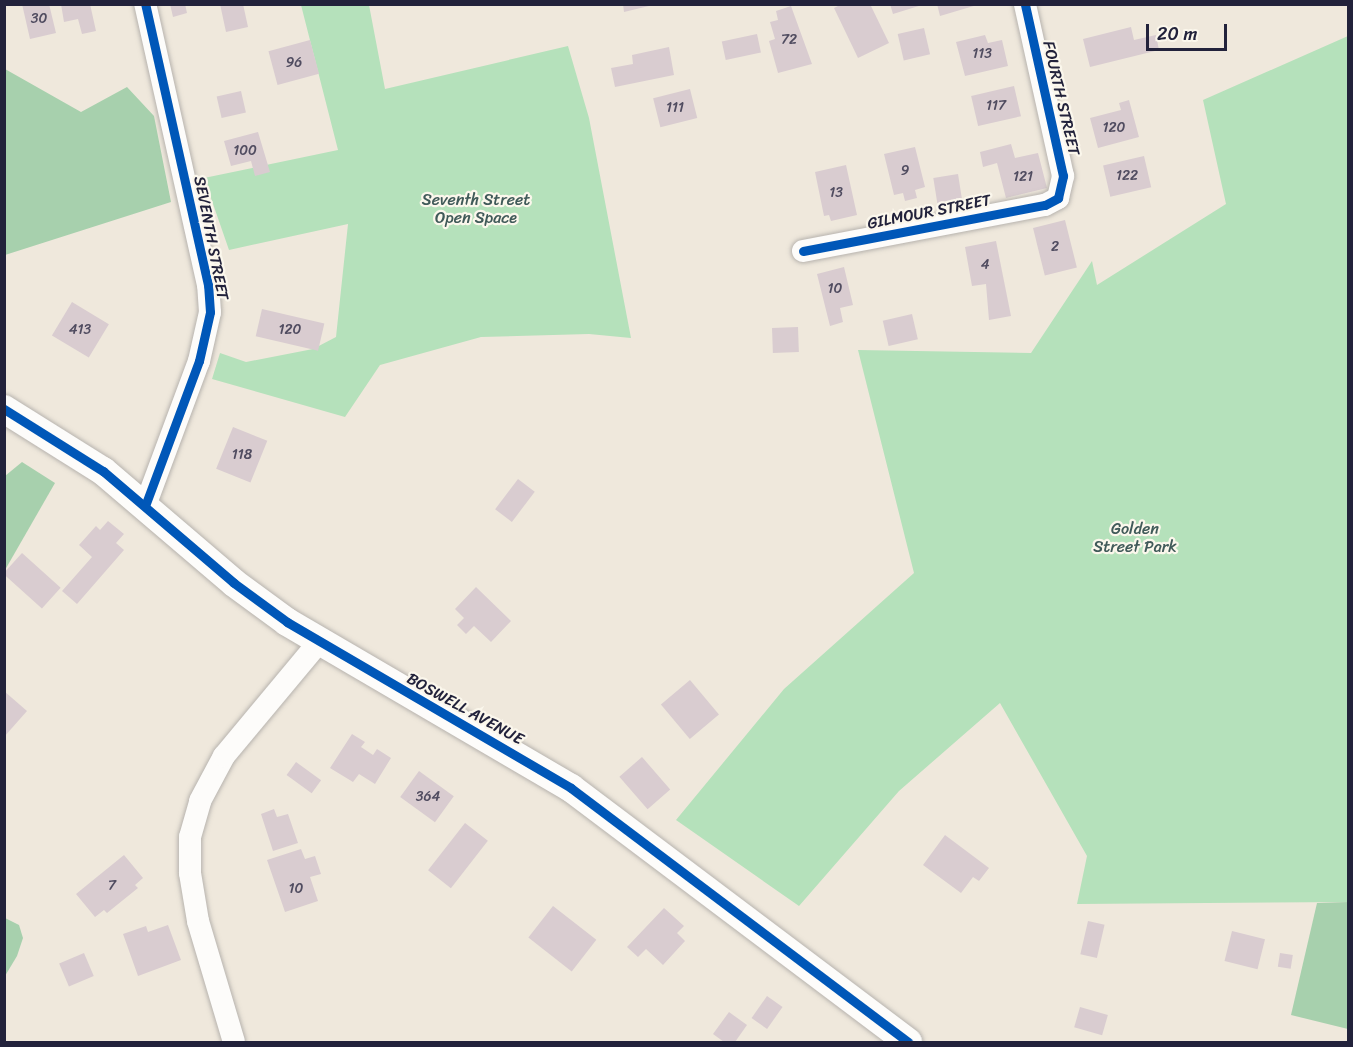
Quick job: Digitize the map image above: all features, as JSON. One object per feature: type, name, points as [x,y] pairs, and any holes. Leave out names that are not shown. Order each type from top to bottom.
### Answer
[{"type":"street","name":"SEVENTH STREET","points":[[145,506],[199,361],[210,312],[208,285],[146,4]]},
{"type":"street","name":"FOURTH STREET","points":[[1025,4],[1063,176],[1058,198]]},
{"type":"street","name":"GILMOUR STREET","points":[[803,251],[1045,205],[1058,198]]},
{"type":"street","name":"BOSWELL AVENUE","points":[[4,409],[80,454],[250,596],[318,643],[571,788],[908,1042]]},
{"type":"street","points":[[234,1042],[198,921],[190,873],[190,837],[200,801],[224,756],[318,643]]},
{"type":"green space","name":"Seventh Street Open Space","points":[[301,5],[369,5],[385,89],[568,46],[589,118],[631,338],[589,334],[481,337],[380,365],[345,417],[212,379],[220,353],[246,362],[313,349],[336,337],[348,224],[229,250],[204,178],[338,150]]},
{"type":"green space","name":"Golden Street Park","points":[[1348,36],[1348,902],[1077,904],[1087,856],[1000,703],[899,791],[799,906],[676,820],[784,689],[914,573],[858,350],[1031,353],[1092,261],[1097,285],[1226,204],[1203,100]]},
{"type":"green space","points":[[5,69],[81,112],[127,87],[154,116],[171,202],[5,255]]},
{"type":"green space","points":[[22,462],[55,483],[5,570],[5,476]]},
{"type":"green space","points":[[1348,902],[1348,1029],[1291,1015],[1317,903]]},
{"type":"green space","points":[[5,918],[19,925],[23,938],[17,956],[5,976]]},
{"type":"building","points":[[22,4],[49,4],[56,33],[30,39]]},
{"type":"building","points":[[61,4],[90,4],[96,31],[82,34],[78,19],[64,22]]},
{"type":"building","points":[[170,4],[185,4],[187,13],[173,17]]},
{"type":"building","points":[[220,4],[243,4],[248,27],[226,32]]},
{"type":"building","points":[[623,4],[653,4],[653,5],[624,12]]},
{"type":"building","points":[[842,4],[870,4],[889,43],[858,58],[834,8]]},
{"type":"building","points":[[890,4],[922,4],[922,5],[893,14]]},
{"type":"building","points":[[937,4],[977,4],[977,5],[940,16]]},
{"type":"building","points":[[791,6],[812,64],[778,73],[769,41],[775,39],[770,22],[778,20],[776,11]]},
{"type":"building","points":[[1131,27],[1134,40],[1156,35],[1159,50],[1090,67],[1083,39]]},
{"type":"building","points":[[924,28],[930,54],[904,60],[898,34]]},
{"type":"building","points":[[757,34],[761,53],[726,60],[722,41]]},
{"type":"building","points":[[985,35],[988,43],[1002,40],[1008,66],[965,76],[956,42]]},
{"type":"building","points":[[310,40],[319,74],[278,85],[268,51]]},
{"type":"building","points":[[669,47],[674,75],[615,87],[611,68],[633,64],[632,55]]},
{"type":"building","points":[[1014,86],[1021,116],[978,126],[971,96]]},
{"type":"building","points":[[690,89],[697,118],[660,127],[653,98]]},
{"type":"building","points":[[241,91],[246,112],[222,118],[217,97]]},
{"type":"building","points":[[1129,100],[1139,137],[1098,148],[1090,118],[1121,110],[1119,103]]},
{"type":"building","points":[[258,132],[270,172],[255,176],[251,161],[231,166],[224,141]]},
{"type":"building","points":[[1011,144],[1015,158],[1038,153],[1047,188],[1006,198],[997,163],[983,167],[980,152]]},
{"type":"building","points":[[915,147],[925,187],[915,190],[917,198],[905,201],[903,193],[894,195],[884,154]]},
{"type":"building","points":[[1144,156],[1151,187],[1110,197],[1103,165]]},
{"type":"building","points":[[846,165],[857,215],[831,221],[829,215],[824,216],[815,172]]},
{"type":"building","points":[[958,174],[962,200],[937,204],[933,178]]},
{"type":"building","points":[[1065,220],[1077,268],[1045,276],[1033,228]]},
{"type":"building","points":[[996,241],[1011,316],[989,320],[986,284],[972,286],[965,247]]},
{"type":"building","points":[[844,267],[853,305],[840,308],[843,322],[830,326],[817,274]]},
{"type":"building","points":[[72,302],[109,324],[89,358],[52,335]]},
{"type":"building","points":[[262,309],[324,323],[318,351],[256,336]]},
{"type":"building","points":[[912,314],[918,339],[889,346],[883,321]]},
{"type":"building","points":[[798,327],[799,352],[773,353],[772,328]]},
{"type":"building","points":[[233,427],[267,441],[250,483],[216,469]]},
{"type":"building","points":[[518,479],[535,492],[512,522],[495,509]]},
{"type":"building","points":[[108,521],[124,534],[116,543],[124,550],[77,604],[62,591],[92,557],[79,545],[96,526],[100,530]]},
{"type":"building","points":[[22,553],[61,588],[42,609],[4,574]]},
{"type":"building","points":[[476,587],[511,621],[491,642],[474,626],[466,634],[457,625],[464,618],[455,609]]},
{"type":"building","points":[[690,680],[719,714],[690,739],[661,704]]},
{"type":"building","points":[[4,691],[27,711],[4,737]]},
{"type":"building","points":[[352,734],[365,742],[361,747],[373,755],[377,749],[391,758],[375,784],[359,774],[353,782],[330,768]]},
{"type":"building","points":[[642,757],[670,789],[648,809],[619,777]]},
{"type":"building","points":[[296,762],[321,780],[312,793],[287,775]]},
{"type":"building","points":[[419,771],[454,796],[435,822],[400,797]]},
{"type":"building","points":[[274,809],[277,817],[288,814],[298,843],[273,851],[261,814]]},
{"type":"building","points":[[465,823],[488,841],[451,888],[428,870]]},
{"type":"building","points":[[945,835],[989,868],[979,881],[973,877],[961,893],[923,865]]},
{"type":"building","points":[[301,849],[305,859],[315,856],[321,874],[310,877],[318,901],[285,912],[267,860]]},
{"type":"building","points":[[124,855],[143,878],[135,885],[138,888],[107,913],[104,910],[95,917],[76,894]]},
{"type":"building","points":[[553,906],[596,940],[572,971],[528,938]]},
{"type":"building","points":[[664,908],[684,926],[677,933],[685,941],[663,965],[646,949],[638,957],[627,947]]},
{"type":"building","points":[[1088,921],[1105,925],[1097,958],[1080,954]]},
{"type":"building","points":[[168,925],[181,960],[138,976],[123,934],[146,926],[148,932]]},
{"type":"building","points":[[1232,931],[1265,939],[1257,969],[1225,961]]},
{"type":"building","points":[[84,953],[94,976],[69,987],[59,964]]},
{"type":"building","points":[[1280,953],[1293,955],[1291,969],[1278,967]]},
{"type":"building","points":[[767,996],[783,1007],[767,1029],[752,1018]]},
{"type":"building","points":[[1080,1007],[1108,1015],[1102,1035],[1074,1027]]},
{"type":"building","points":[[729,1012],[747,1025],[735,1042],[724,1042],[713,1034]]},
{"type":"cycle path","points":[[145,4],[208,285],[210,312],[199,361],[145,506]]},
{"type":"cycle path","points":[[803,251],[1045,205],[1058,198],[1063,176],[1025,4]]},
{"type":"cycle path","points":[[4,409],[103,471],[234,583],[287,622],[571,788],[908,1042]]}]
